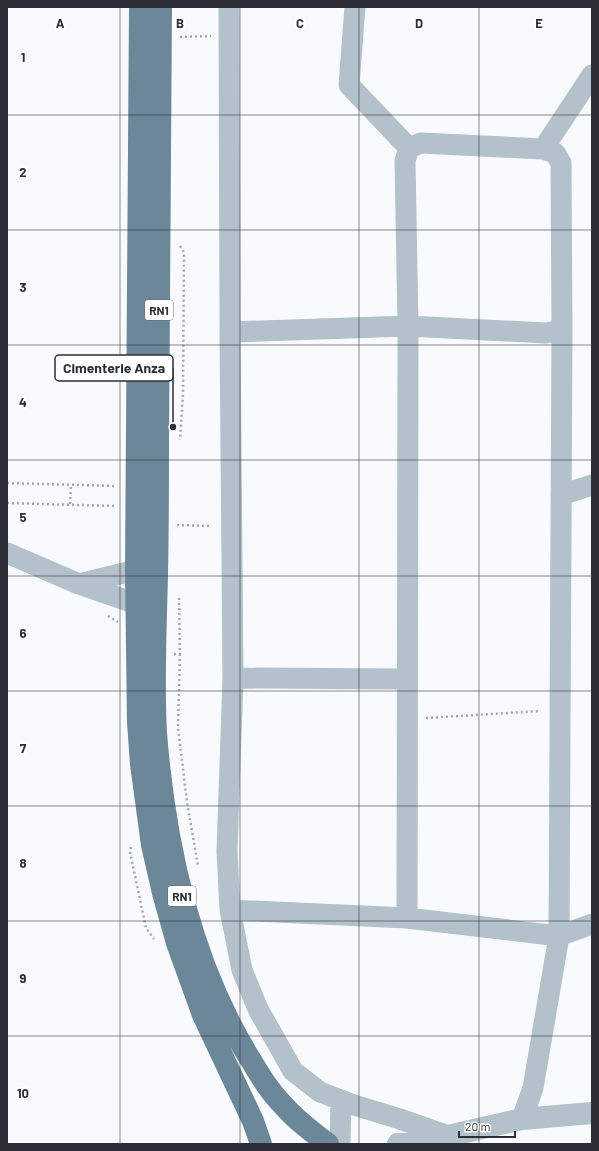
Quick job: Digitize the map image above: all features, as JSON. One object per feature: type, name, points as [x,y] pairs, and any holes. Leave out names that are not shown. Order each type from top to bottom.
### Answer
[{"type":"highway","name":"RN1","points":[[140,7],[147,569]]},
{"type":"highway","name":"RN1","points":[[161,7],[146,605],[138,722],[141,764],[152,845],[162,893],[177,943],[203,1015],[253,1121],[261,1144]]},
{"type":"highway","name":"RN1","points":[[146,605],[155,672],[156,732],[162,786],[171,841],[184,903],[204,965],[234,1034],[267,1086],[281,1104],[295,1118],[328,1144]]},
{"type":"street","points":[[229,7],[233,678],[227,850],[230,910],[242,970],[258,1009],[293,1071],[320,1092],[354,1105],[448,1136]]},
{"type":"street","points":[[355,7],[349,85],[408,148]]},
{"type":"street","points":[[543,149],[592,76]]},
{"type":"street","points":[[408,148],[421,143],[543,149],[555,153],[561,163],[562,330],[559,936],[532,1088],[522,1119]]},
{"type":"street","points":[[407,918],[408,326],[406,161],[408,148]]},
{"type":"street","points":[[230,332],[408,326],[546,333],[562,330]]},
{"type":"street","points":[[561,495],[592,485]]},
{"type":"street","points":[[7,553],[79,584],[146,605]]},
{"type":"street","points":[[79,584],[147,569]]},
{"type":"street","points":[[233,678],[407,679]]},
{"type":"street","points":[[230,910],[407,918],[559,936],[592,924]]},
{"type":"street","points":[[340,1144],[341,1100]]},
{"type":"street","points":[[398,1144],[423,1144],[448,1136],[522,1119],[592,1113]]},
{"type":"path","points":[[179,37],[229,35]]},
{"type":"path","points":[[7,483],[119,486]]},
{"type":"path","points":[[70,504],[71,485]]},
{"type":"path","points":[[7,503],[119,506]]},
{"type":"path","points":[[177,525],[232,526]]},
{"type":"path","points":[[107,616],[122,625]]},
{"type":"path","points":[[407,719],[560,710]]},
{"type":"place","name":"Cimenterie Anza","points":[[173,427]]}]
